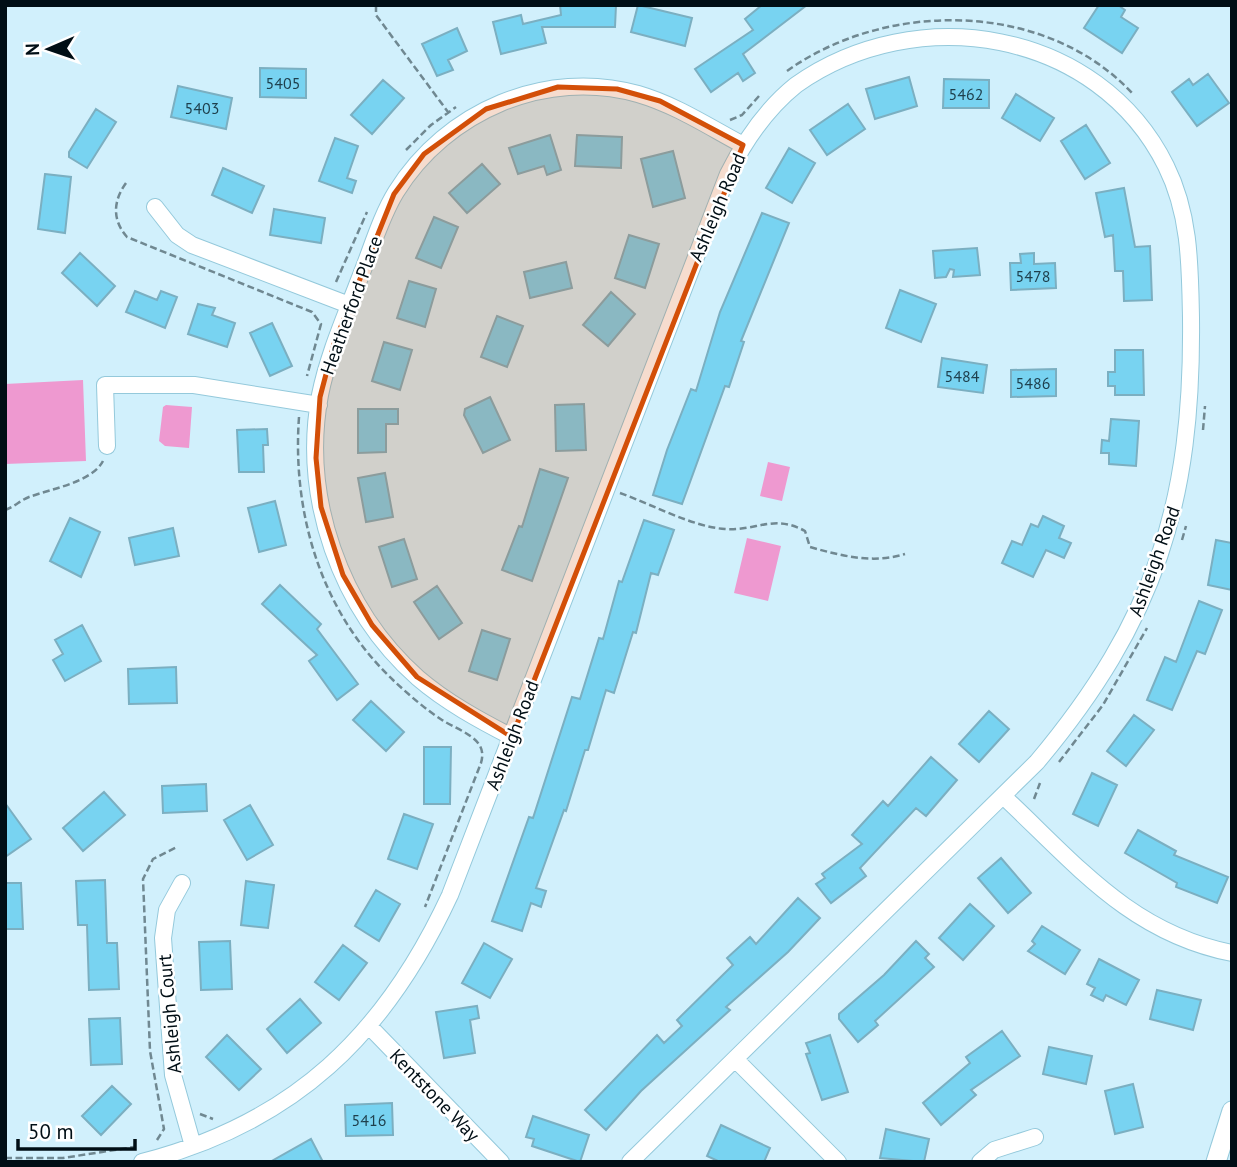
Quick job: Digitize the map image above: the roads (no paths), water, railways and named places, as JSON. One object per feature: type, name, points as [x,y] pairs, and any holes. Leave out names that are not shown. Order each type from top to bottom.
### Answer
[{"type":"main road","points":[[1216,1162],[1232,1111]]},
{"type":"street","name":"Ashleigh Road","points":[[141,1154],[193,1146],[261,1115],[305,1085],[370,1027],[405,981],[429,940],[512,737],[728,174],[743,145],[788,92],[841,56],[894,36],[947,30],[972,31],[1024,42],[1052,53],[1093,77],[1137,120],[1171,176],[1185,219],[1189,247],[1191,322],[1186,447],[1173,514],[1152,577],[1121,645],[1070,722],[1003,796],[630,1162]]},
{"type":"street","name":"Heatherford Place","points":[[512,737],[458,706],[417,677],[372,625],[353,595],[330,541],[321,507],[316,458],[319,405],[326,369],[349,305],[394,194],[424,154],[458,126],[486,109],[531,92],[589,86],[617,89],[660,101],[743,145]]},
{"type":"street","points":[[155,207],[177,235],[192,244],[349,305]]},
{"type":"street","points":[[107,446],[105,385],[194,386],[319,405]]},
{"type":"street","points":[[1003,796],[1116,903],[1171,934],[1232,953]]},
{"type":"street","name":"Ashleigh Court","points":[[182,883],[167,910],[163,938],[170,1053],[179,1103],[193,1146]]},
{"type":"street","name":"Kentstone Way","points":[[370,1027],[501,1162]]},
{"type":"street","points":[[736,1059],[838,1162]]},
{"type":"street","points":[[980,1162],[994,1150],[1035,1137]]}]
